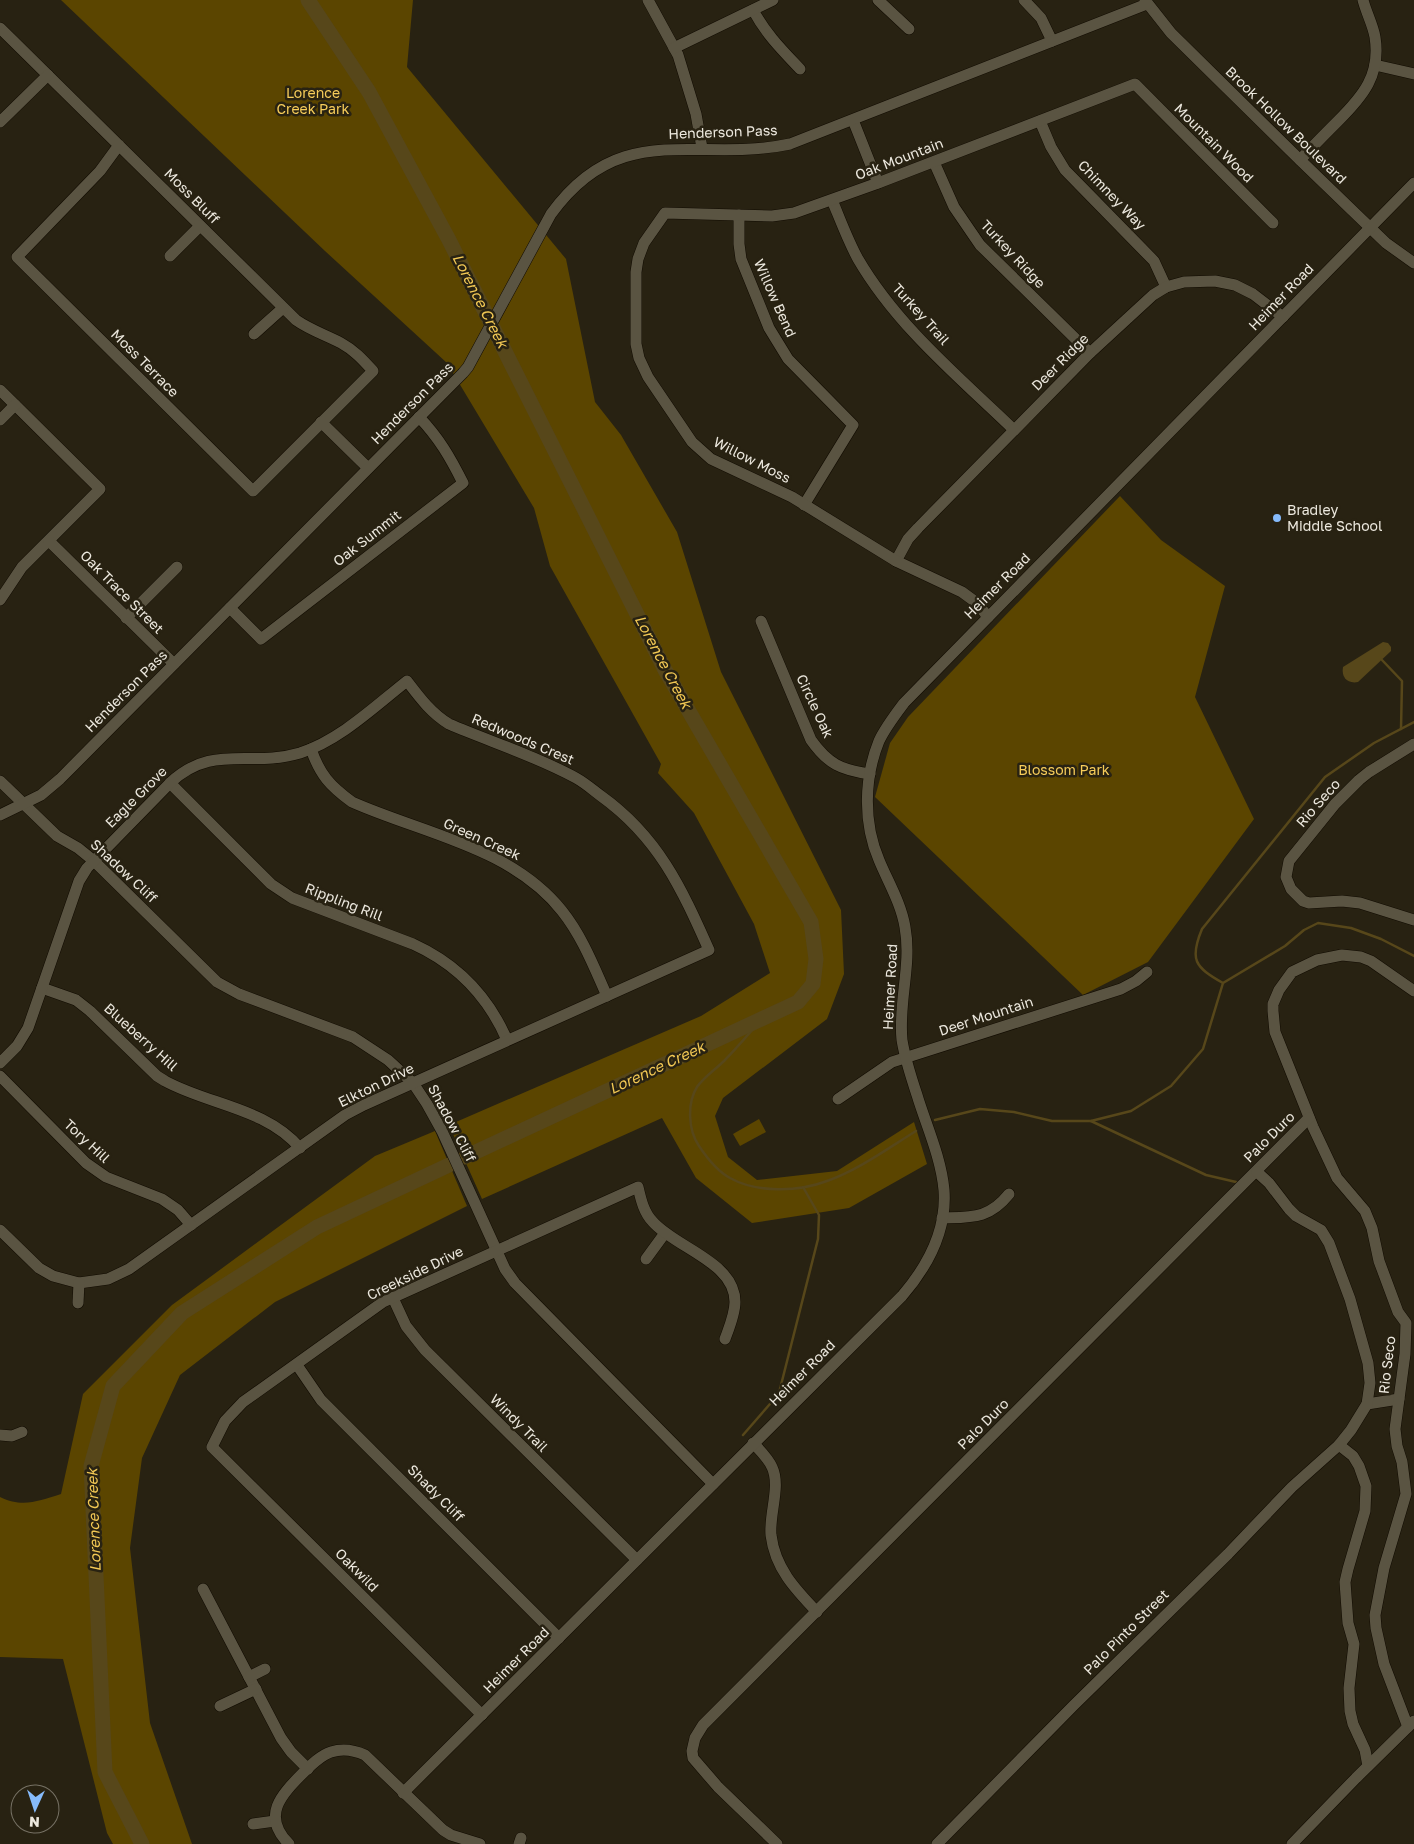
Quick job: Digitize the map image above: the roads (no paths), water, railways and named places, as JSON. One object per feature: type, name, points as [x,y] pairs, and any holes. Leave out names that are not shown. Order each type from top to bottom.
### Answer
[{"type":"street","points":[[648,0],[683,68],[696,114],[702,148]]},
{"type":"street","points":[[674,48],[773,0]]},
{"type":"street","points":[[878,0],[909,29]]},
{"type":"street","points":[[1024,0],[1041,18],[1052,41]]},
{"type":"street","points":[[1300,160],[1366,90],[1375,65],[1376,49],[1375,34],[1363,0]]},
{"type":"street","name":"Henderson Pass","points":[[0,815],[41,795],[60,779],[468,367],[551,214],[562,199],[585,177],[621,158],[643,151],[675,148],[758,149],[774,147],[806,138],[1146,2]]},
{"type":"street","name":"Brook Hollow Boulevard","points":[[1146,2],[1171,33],[1386,244],[1414,263]]},
{"type":"street","points":[[753,10],[763,29],[800,68]]},
{"type":"street","name":"Moss Bluff","points":[[0,28],[283,308],[305,326],[350,348],[373,371],[321,422]]},
{"type":"street","points":[[1375,65],[1414,74]]},
{"type":"street","points":[[0,122],[48,75]]},
{"type":"street","name":"Oak Mountain","points":[[665,213],[786,215],[934,162],[1135,84]]},
{"type":"street","name":"Mountain Wood","points":[[1135,84],[1273,223]]},
{"type":"street","points":[[853,120],[878,183]]},
{"type":"street","name":"Chimney Way","points":[[1040,121],[1051,147],[1066,170],[1154,261],[1166,287]]},
{"type":"street","name":"Moss Terrace","points":[[118,145],[100,171],[17,257],[253,491],[321,422]]},
{"type":"street","name":"Turkey Ridge","points":[[934,162],[954,206],[980,244],[1090,352]]},
{"type":"street","name":"Heimer Road","points":[[403,1793],[902,1296],[915,1280],[931,1254],[942,1218],[944,1190],[938,1162],[905,1058],[901,1022],[908,955],[906,933],[898,901],[874,846],[868,810],[870,774],[879,742],[904,703],[1282,317],[1371,229],[1414,183]]},
{"type":"street","name":"Turkey Trail","points":[[832,200],[858,258],[878,289],[915,333],[1014,430]]},
{"type":"street","name":"Willow Moss","points":[[665,213],[644,243],[638,260],[636,272],[636,344],[639,358],[645,371],[692,442],[704,454],[720,464],[804,505],[896,560],[962,592],[977,603],[988,617]]},
{"type":"street","name":"Willow Bend","points":[[739,215],[741,259],[777,344],[794,366],[852,425],[804,505]]},
{"type":"street","points":[[170,256],[200,226]]},
{"type":"street","name":"Deer Ridge","points":[[896,560],[908,539],[918,528],[1090,352],[1145,300],[1166,287],[1194,281],[1225,282],[1253,294],[1282,317]]},
{"type":"street","points":[[254,334],[283,308]]},
{"type":"street","points":[[0,390],[100,489],[22,567],[0,600]]},
{"type":"street","points":[[0,420],[15,405]]},
{"type":"street","name":"Oak Summit","points":[[230,608],[261,639],[463,483],[443,445],[419,417]]},
{"type":"street","points":[[321,422],[368,468]]},
{"type":"street","name":"Oak Trace Street","points":[[49,541],[174,664]]},
{"type":"street","points":[[126,618],[177,567]]},
{"type":"street","name":"Circle Oak","points":[[761,621],[811,740],[832,764],[850,771],[870,774]]},
{"type":"street","name":"Eagle Grove","points":[[0,1063],[17,1046],[26,1033],[79,882],[87,868],[170,783],[185,770],[209,760],[227,758],[271,759],[311,749],[336,736],[407,681]]},
{"type":"street","name":"Redwoods Crest","points":[[407,681],[426,707],[438,717],[456,727],[559,769],[578,779],[618,808],[642,832],[668,866],[687,900],[708,950]]},
{"type":"street","name":"Rio Seco","points":[[1414,744],[1359,780],[1327,813],[1292,856],[1286,868],[1286,877],[1291,889],[1303,901],[1319,904],[1342,901],[1360,902],[1414,920]]},
{"type":"street","name":"Green Creek","points":[[311,749],[319,771],[338,792],[352,802],[501,860],[534,883],[554,902],[574,928],[607,996]]},
{"type":"street","name":"Shadow Cliff","points":[[0,780],[57,836],[78,848],[94,861],[217,982],[239,994],[353,1037],[388,1060],[413,1083],[442,1131],[505,1269],[520,1289],[713,1484]]},
{"type":"street","name":"Rippling Rill","points":[[170,783],[271,884],[284,894],[413,944],[436,955],[456,970],[480,994],[496,1018],[506,1040]]},
{"type":"street","name":"Elkton Drive","points":[[79,1283],[100,1281],[115,1276],[192,1225],[345,1115],[506,1040],[708,950]]},
{"type":"street","name":"Rio Seco","points":[[1411,1724],[1384,1664],[1375,1615],[1384,1568],[1406,1494],[1395,1429],[1405,1354],[1406,1323],[1398,1312],[1379,1261],[1372,1228],[1365,1211],[1337,1178],[1309,1118],[1274,1025],[1273,1004],[1279,990],[1292,972],[1317,960],[1337,956],[1350,955],[1371,961],[1414,991]]},
{"type":"street","name":"Deer Mountain","points":[[838,1099],[892,1062],[1121,989],[1136,981],[1147,972]]},
{"type":"street","name":"Blueberry Hill","points":[[42,988],[76,1000],[165,1081],[276,1126],[300,1148]]},
{"type":"street","name":"Tory Hill","points":[[0,1076],[99,1173],[162,1199],[178,1210],[192,1225]]},
{"type":"street","name":"Palo Duro","points":[[777,1844],[718,1787],[693,1758],[692,1751],[695,1738],[708,1720],[1309,1118]]},
{"type":"street","name":"Rio Seco","points":[[1257,1172],[1269,1183],[1296,1216],[1321,1230],[1329,1243],[1350,1299],[1370,1376],[1367,1404],[1339,1445]]},
{"type":"street","name":"Creekside Drive","points":[[212,1447],[225,1421],[238,1406],[383,1302],[638,1187],[651,1221],[665,1233]]},
{"type":"street","points":[[942,1218],[980,1215],[994,1210],[1009,1194]]},
{"type":"street","points":[[0,1230],[39,1268],[60,1279],[79,1283],[78,1303]]},
{"type":"street","points":[[646,1259],[665,1233],[718,1268],[726,1276],[734,1290],[735,1303],[726,1339]]},
{"type":"street","name":"Windy Trail","points":[[393,1298],[406,1326],[425,1350],[637,1560]]},
{"type":"street","name":"Shady Cliff","points":[[297,1365],[322,1400],[559,1638]]},
{"type":"street","points":[[1367,1404],[1398,1399]]},
{"type":"street","points":[[0,1435],[12,1436],[22,1432]]},
{"type":"street","points":[[753,1443],[768,1459],[774,1474],[775,1486],[771,1523],[776,1555],[791,1584],[817,1612]]},
{"type":"street","points":[[1339,1445],[1353,1456],[1359,1466],[1366,1486],[1364,1511],[1345,1582],[1348,1623],[1354,1644],[1349,1688],[1350,1711],[1353,1724],[1365,1750],[1368,1766]]},
{"type":"street","name":"Palo Pinto Street","points":[[937,1844],[1292,1487],[1339,1445]]},
{"type":"street","name":"Oakwild","points":[[212,1447],[482,1715]]},
{"type":"street","points":[[203,1589],[281,1738],[291,1752],[308,1769]]},
{"type":"street","points":[[249,1677],[265,1669]]},
{"type":"street","points":[[220,1706],[256,1689]]},
{"type":"street","points":[[1292,1844],[1411,1724]]},
{"type":"street","points":[[289,1844],[280,1833],[275,1821],[279,1802],[287,1789],[308,1769],[330,1752],[342,1749],[354,1750],[373,1761],[403,1793],[443,1830],[451,1835],[480,1844]]},
{"type":"street","points":[[253,1824],[275,1821]]},
{"type":"waterway","name":"Lorence Creek","points":[[308,0],[369,92],[449,240],[665,670],[811,922],[816,959],[813,984],[798,1002],[465,1157]]},
{"type":"waterway","points":[[1382,660],[1402,681],[1401,729]]},
{"type":"waterway","points":[[1223,983],[1206,972],[1197,962],[1196,948],[1202,929],[1325,777],[1374,743],[1414,722]]},
{"type":"waterway","points":[[935,1120],[980,1109],[1014,1112],[1052,1121],[1091,1121],[1131,1111],[1171,1086],[1203,1049],[1223,983],[1285,946],[1304,930],[1318,923],[1351,928],[1381,939],[1414,956]]},
{"type":"waterway","points":[[763,1018],[729,1056],[700,1083],[694,1093],[690,1108],[691,1125],[695,1140],[709,1160],[725,1175],[741,1183],[765,1188],[791,1189],[816,1185],[861,1165],[916,1131]]},
{"type":"waterway","points":[[1091,1121],[1206,1175],[1236,1182]]},
{"type":"waterway","name":"Lorence Creek","points":[[142,1844],[105,1772],[91,1466],[113,1386],[182,1313],[317,1227],[449,1165]]},
{"type":"waterway","points":[[743,1435],[776,1397],[780,1389],[818,1239],[819,1215],[803,1187]]},
{"type":"place","name":"Bradley Middle School","points":[[1277,518]]},
{"type":"park label","name":"Lorence Creek Park","points":[[313,102]]},
{"type":"park label","name":"Blossom Park","points":[[1064,770]]}]
